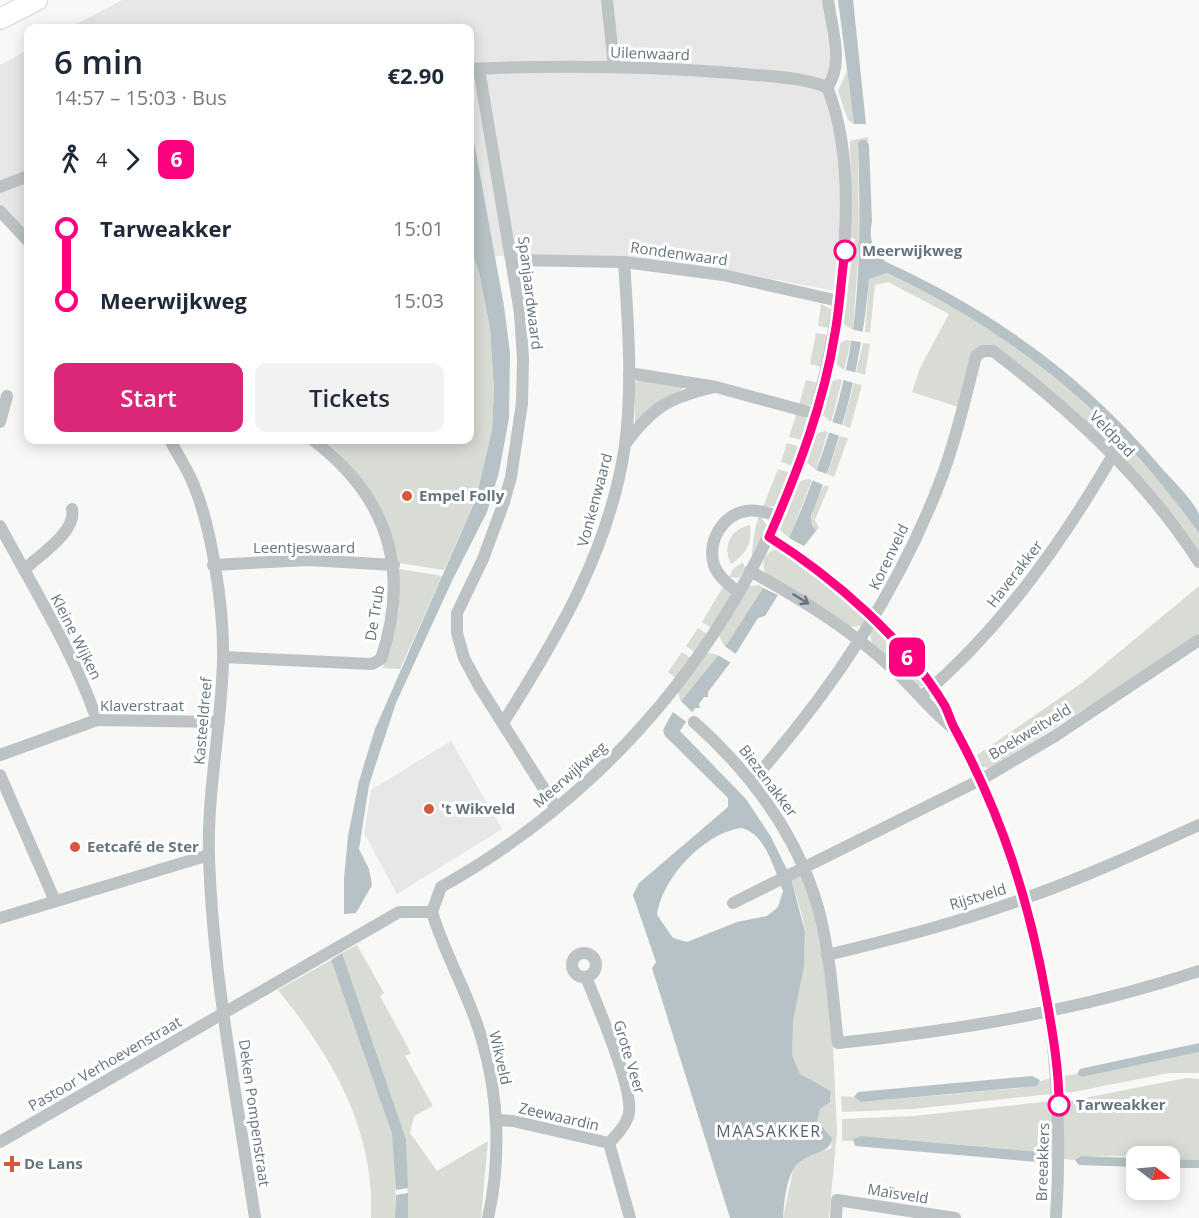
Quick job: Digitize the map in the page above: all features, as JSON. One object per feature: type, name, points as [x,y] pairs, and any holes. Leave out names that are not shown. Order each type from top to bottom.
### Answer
[{"type":"highway","points":[[0,20],[37,0]]},
{"type":"street","points":[[608,0],[614,67]]},
{"type":"street","points":[[827,87],[834,80],[837,64],[828,0]]},
{"type":"street","name":"Uilenwaard","points":[[474,69],[614,67],[775,77],[813,82],[827,87]]},
{"type":"street","name":"Spanjaardwaard","points":[[474,69],[512,260],[523,359],[517,441],[511,477],[494,531],[461,604],[456,623],[464,658],[556,808]]},
{"type":"street","name":"Meerwijkweg","points":[[432,912],[441,887],[483,864],[556,808],[611,762],[666,701],[709,642],[769,537],[798,471],[816,414],[835,333],[845,250],[844,167],[834,103],[827,87]]},
{"type":"street","points":[[0,187],[24,178]]},
{"type":"street","points":[[0,211],[24,237]]},
{"type":"street","name":"Rondenwaard","points":[[512,260],[624,262],[723,275],[839,301]]},
{"type":"street","name":"Vonkenwaard","points":[[503,723],[560,629],[594,560],[616,489],[625,444],[629,373],[624,262]]},
{"type":"street","name":"Veldpad","points":[[983,351],[993,351],[1034,382],[1113,455],[1170,521],[1199,562]]},
{"type":"street","name":"Korenveld","points":[[752,782],[794,734],[861,641],[900,573],[938,486],[959,424],[976,356],[983,351]]},
{"type":"street","points":[[629,373],[716,387],[816,414]]},
{"type":"street","points":[[625,444],[659,405],[683,394],[716,387]]},
{"type":"street","points":[[0,422],[7,396]]},
{"type":"street","name":"Kasteeldreef","points":[[172,444],[194,483],[213,565],[220,608],[224,657],[209,855],[213,915],[225,1012]]},
{"type":"street","name":"De Trub","points":[[224,657],[377,663],[381,659],[394,612],[396,587],[394,565],[385,529],[367,497],[346,470],[317,444]]},
{"type":"street","name":"Haverakker","points":[[921,697],[989,629],[1039,570],[1081,510],[1113,455]]},
{"type":"street","points":[[24,570],[68,529],[74,517],[72,509]]},
{"type":"street","points":[[739,592],[725,581],[714,566],[715,537],[727,520],[737,514],[759,511],[778,516]]},
{"type":"street","name":"Kleine Wijken","points":[[0,526],[66,642],[82,676],[97,720]]},
{"type":"street","name":"Breeakkers","points":[[769,537],[809,562],[874,620],[946,707],[954,729],[982,779],[1007,839],[1039,952],[1059,1098],[1056,1218]]},
{"type":"street","name":"Leentjeswaard","points":[[213,565],[308,560],[394,565]]},
{"type":"street","name":"Breeakkers","points":[[750,571],[833,619],[861,641],[921,697],[936,715],[954,729]]},
{"type":"street","name":"Boekweitveld","points":[[804,868],[982,779],[1055,736],[1199,640]]},
{"type":"street","name":"Klaverstraat","points":[[0,755],[97,720],[219,722]]},
{"type":"street","name":"Biezenakker","points":[[694,722],[728,752],[752,782],[780,820],[804,868],[819,912],[838,1043],[913,1035],[1049,1012]]},
{"type":"street","points":[[0,775],[55,901]]},
{"type":"street","name":"Rijstveld","points":[[827,955],[895,939],[1025,899],[1118,862],[1199,825]]},
{"type":"street","points":[[0,918],[209,855]]},
{"type":"street","points":[[733,903],[804,868]]},
{"type":"street","points":[[225,1012],[399,912],[432,912]]},
{"type":"street","name":"Wikveld","points":[[432,912],[442,945],[482,1039],[491,1076],[496,1120],[494,1168],[488,1218]]},
{"type":"street","points":[[1049,1012],[1150,988],[1199,971]]},
{"type":"street","name":"Grote Veer","points":[[586,977],[628,1093],[629,1114],[619,1133],[609,1143]]},
{"type":"street","name":"Pastoor Verhoevenstraat","points":[[0,1142],[225,1012]]},
{"type":"street","name":"Deken Pompenstraat","points":[[225,1012],[255,1218]]},
{"type":"street","name":"Zeewaardin","points":[[496,1120],[513,1121],[609,1143],[630,1218]]},
{"type":"street","name":"Maïsveld","points":[[836,1218],[837,1200],[955,1218]]},
{"type":"shaded area","points":[[122,0],[822,0],[835,89],[845,215],[835,291],[716,268],[621,257],[494,256],[474,152],[474,24],[77,24]]},
{"type":"shaded area","points":[[838,0],[853,0],[866,124],[854,124]]},
{"type":"shaded area","points":[[24,52],[24,231],[0,205],[0,65]]},
{"type":"shaded area","points":[[847,71],[854,124],[848,120],[838,91]]},
{"type":"shaded area","points":[[868,137],[869,145],[868,141],[858,143],[859,246],[853,330],[842,323],[855,239],[851,238],[850,141]]},
{"type":"shaded area","points":[[866,140],[869,145],[871,239],[882,258],[963,301],[1034,348],[1068,374],[1100,402],[1187,496],[1199,515],[1199,533],[1133,452],[1060,382],[1021,351],[978,323],[887,273],[869,279],[866,310],[849,400],[832,458],[811,516],[812,525],[816,531],[804,546],[789,538],[828,436],[849,357],[859,260],[858,143]]},
{"type":"shaded area","points":[[474,142],[504,306],[510,353],[509,418],[499,472],[487,512],[452,581],[396,703],[369,785],[359,849],[369,869],[372,885],[356,913],[344,914],[348,836],[359,781],[375,729],[476,499],[492,430],[494,390],[490,328],[474,258]]},
{"type":"shaded area","points":[[474,258],[490,328],[494,390],[492,430],[476,499],[444,570],[399,563],[381,510],[362,480],[328,444],[474,444]]},
{"type":"shaded area","points":[[887,273],[926,292],[997,335],[1030,358],[1092,411],[1122,440],[1191,519],[1199,533],[1199,555],[1104,439],[1072,408],[992,346],[983,345],[958,407],[912,392],[920,368],[949,314],[888,282],[875,285],[870,333],[865,332],[869,279]]},
{"type":"shaded area","points":[[821,304],[831,309],[830,328],[818,326]]},
{"type":"shaded area","points":[[816,333],[829,335],[822,367],[810,364]]},
{"type":"shaded area","points":[[851,341],[844,370],[835,363],[839,343]]},
{"type":"shaded area","points":[[863,343],[870,344],[865,375],[856,372]]},
{"type":"shaded area","points":[[640,379],[685,387],[635,423],[634,383]]},
{"type":"shaded area","points":[[806,380],[819,383],[811,405],[799,405]]},
{"type":"shaded area","points":[[842,380],[831,422],[821,414],[830,382]]},
{"type":"shaded area","points":[[854,383],[862,385],[850,428],[843,425]]},
{"type":"shaded area","points":[[797,412],[807,419],[802,440],[789,437]]},
{"type":"shaded area","points":[[828,432],[816,470],[806,462],[815,434]]},
{"type":"shaded area","points":[[840,436],[848,438],[834,477],[827,474]]},
{"type":"shaded area","points":[[787,443],[800,447],[793,466],[781,462]]},
{"type":"shaded area","points":[[778,469],[791,473],[776,506],[763,507]]},
{"type":"shaded area","points":[[812,480],[789,538],[779,529],[799,481]]},
{"type":"shaded area","points":[[824,485],[829,486],[815,520],[819,528],[816,531],[812,514]]},
{"type":"shaded area","points":[[759,515],[767,525],[752,560],[756,524]]},
{"type":"shaded area","points":[[750,525],[747,548],[731,564],[727,551],[730,540],[737,530]]},
{"type":"shaded area","points":[[778,549],[785,550],[867,618],[864,625],[851,627],[767,575],[764,566],[765,558],[770,552]]},
{"type":"shaded area","points":[[743,562],[745,569],[739,578],[729,577],[734,568]]},
{"type":"shaded area","points":[[399,569],[442,576],[400,669],[383,668],[399,610]]},
{"type":"shaded area","points":[[724,585],[732,594],[713,629],[702,622]]},
{"type":"shaded area","points":[[759,585],[763,588],[725,647],[719,636],[748,586]]},
{"type":"shaded area","points":[[1199,586],[1199,633],[1139,675],[989,768],[982,767],[977,755],[1083,682]]},
{"type":"shaded area","points":[[763,588],[778,595],[765,616],[758,618],[730,663],[708,692],[708,697],[704,697],[699,704],[700,708],[695,708],[680,731],[746,799],[771,837],[791,878],[805,932],[804,966],[793,1021],[792,1055],[800,1074],[831,1091],[830,1102],[820,1109],[817,1121],[832,1138],[828,1147],[806,1158],[795,1167],[788,1184],[783,1218],[730,1218],[652,968],[656,962],[633,895],[639,883],[728,807],[728,798],[665,736],[663,730],[674,710],[725,647]],"holes":[[[741,828],[757,837],[768,854],[783,891],[778,907],[767,916],[737,922],[687,942],[673,938],[657,915],[667,886],[676,873],[699,848],[713,838]]]},
{"type":"shaded area","points":[[698,628],[709,635],[696,653],[686,646]]},
{"type":"shaded area","points":[[874,628],[923,686],[917,686],[872,644],[870,634]]},
{"type":"shaded area","points":[[682,652],[692,659],[677,679],[668,672]]},
{"type":"shaded area","points":[[707,653],[719,655],[681,703],[678,692]]},
{"type":"shaded area","name":"'t Wikveld","points":[[451,741],[502,829],[397,894],[364,833],[371,790]]},
{"type":"shaded area","points":[[801,874],[813,909],[822,952],[833,1045],[837,1132],[829,1218],[783,1218],[793,1170],[803,1158],[831,1148],[832,1143],[830,1136],[817,1121],[818,1112],[831,1099],[831,1091],[806,1080],[799,1074],[793,1060],[791,1044],[792,1025],[803,966],[805,932],[791,878]]},
{"type":"shaded area","points":[[357,945],[384,993],[380,996],[411,1053],[405,1056],[433,1106],[414,1116],[410,1133],[437,1171],[488,1141],[481,1218],[408,1218],[406,1139],[342,953]]},
{"type":"shaded area","points":[[342,953],[406,1139],[408,1188],[396,1190],[392,1134],[331,960]]},
{"type":"shaded area","points":[[331,960],[392,1134],[396,1170],[395,1218],[371,1218],[366,1154],[358,1124],[332,1068],[316,1041],[278,990]]},
{"type":"shaded area","points":[[1199,1043],[1199,1052],[1082,1077],[1077,1074],[1080,1069]]},
{"type":"shaded area","points":[[1199,1052],[1199,1073],[1169,1073],[1064,1092],[1064,1076],[1077,1074],[1082,1077]]},
{"type":"shaded area","points":[[1032,1076],[1040,1080],[1037,1086],[861,1102],[854,1097],[858,1092]]},
{"type":"shaded area","points":[[1050,1078],[1051,1094],[913,1109],[842,1112],[841,1096],[854,1097],[861,1102],[1022,1088]]},
{"type":"shaded area","points":[[1186,1078],[1199,1079],[1199,1160],[1180,1159],[1180,1146],[1126,1146],[1126,1156],[1081,1156],[1075,1160],[1064,1159],[1064,1102]]},
{"type":"shaded area","points":[[1052,1101],[1052,1157],[1042,1157],[1040,1152],[861,1136],[853,1141],[842,1141],[842,1119],[914,1116]]},
{"type":"shaded area","points":[[861,1136],[1040,1152],[1042,1157],[1037,1162],[855,1146],[853,1139]]},
{"type":"shaded area","points":[[1081,1156],[1126,1158],[1126,1167],[1079,1165],[1075,1160]]},
{"type":"shaded area","points":[[1180,1159],[1199,1160],[1199,1168],[1180,1168]]},
{"type":"shaded area","points":[[408,1193],[408,1218],[395,1218],[396,1195]]},
{"type":"pier","points":[[850,329],[868,333],[866,343],[848,340]]},
{"type":"pier","points":[[841,369],[859,373],[857,384],[840,379]]},
{"type":"pier","points":[[828,421],[846,426],[843,437],[825,431]]},
{"type":"pier","points":[[813,469],[830,475],[826,486],[809,479]]},
{"type":"pier","points":[[723,645],[739,656],[733,664],[716,654]]},
{"type":"pier","points":[[680,700],[694,714],[688,723],[670,710]]},
{"type":"bus line","name":"6","points":[[845,251],[835,333],[827,371],[798,471],[769,537],[809,562],[848,594],[904,653],[946,707],[954,729],[982,779],[1007,839],[1025,899],[1039,952],[1049,1012],[1059,1105]]},
{"type":"place","name":"Meerwijkweg","points":[[845,251]]},
{"type":"place","name":"Empel Folly","points":[[407,496]]},
{"type":"place","name":"'t Wikveld","points":[[429,809]]},
{"type":"place","name":"Eetcafé de Ster","points":[[75,847]]},
{"type":"place","name":"Tarweakker","points":[[1059,1105]]},
{"type":"place","name":"De Lans","points":[[12,1164]]},
{"type":"district","name":"MAASAKKER","points":[[769,1131]]}]
